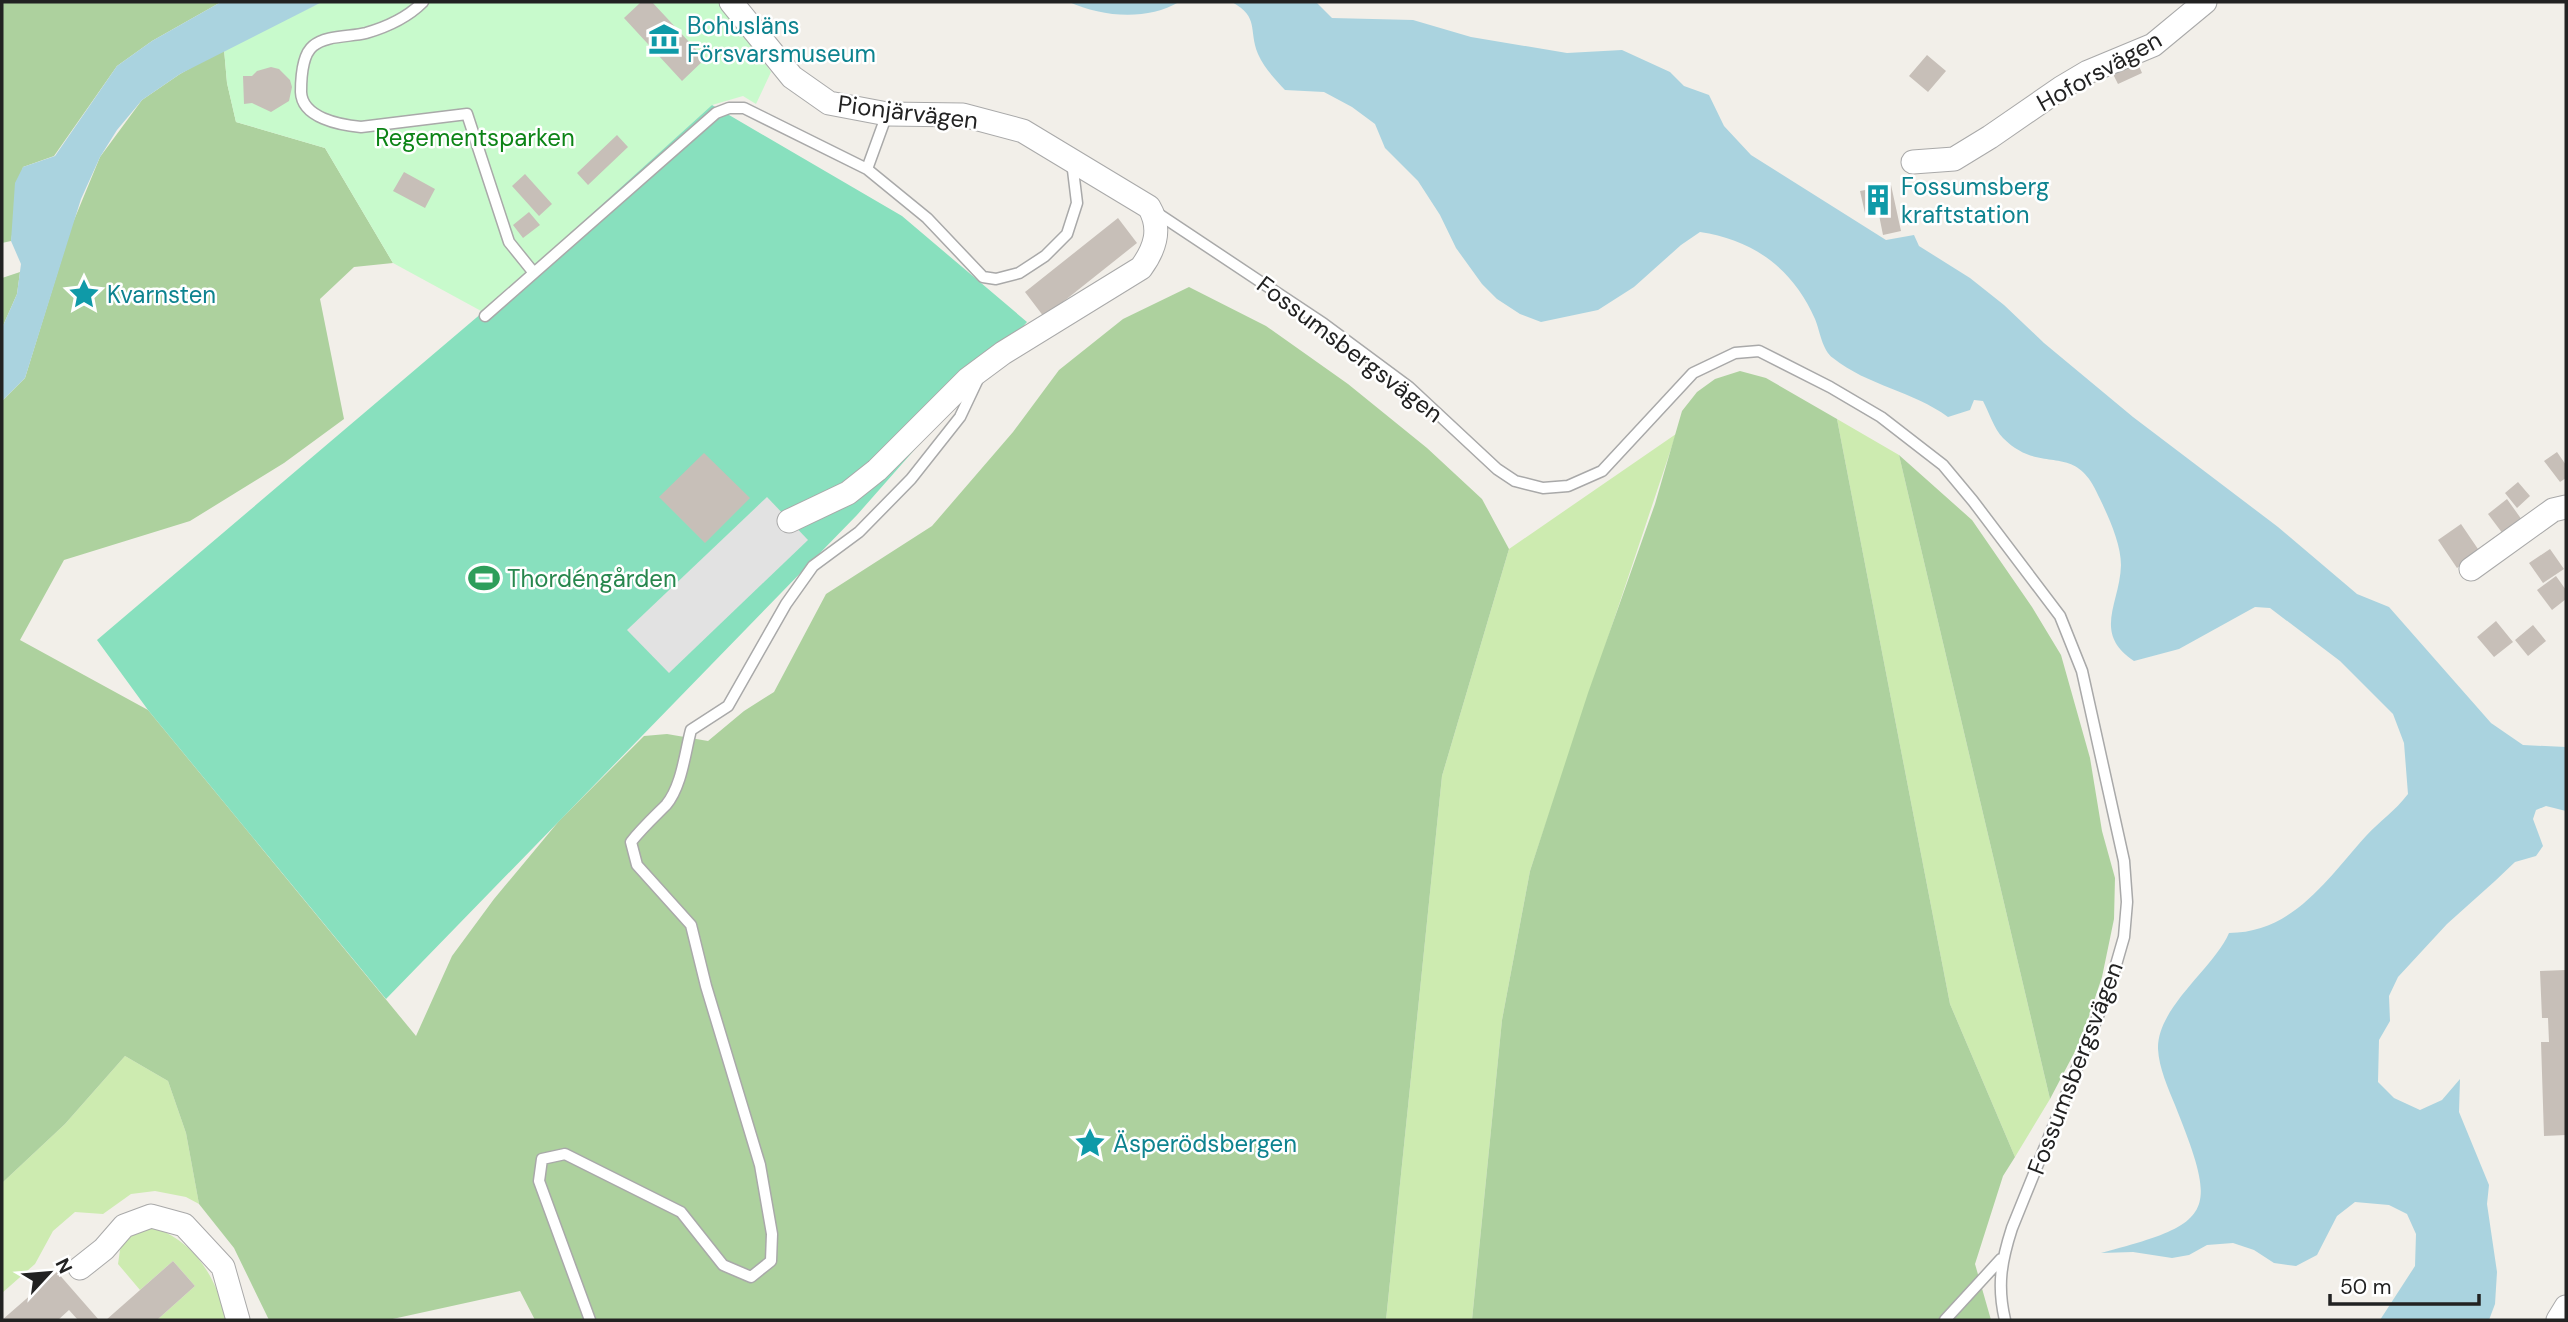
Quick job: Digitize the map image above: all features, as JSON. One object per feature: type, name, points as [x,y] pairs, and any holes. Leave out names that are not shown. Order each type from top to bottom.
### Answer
[{"type":"street","name":"Pionjärvägen","points":[[731,2],[792,77],[829,103],[887,114],[963,115],[1023,131],[1149,207]]},
{"type":"street","name":"Hoforsvägen","points":[[1913,162],[1954,159],[1990,138],[2061,88],[2153,45],[2205,2]]},
{"type":"street","points":[[789,521],[848,493],[877,470],[949,397],[983,369],[1142,268],[1153,251],[1156,234],[1155,217],[1149,207]]},
{"type":"street","points":[[2471,569],[2553,510],[2566,507]]},
{"type":"street","points":[[80,1268],[104,1249],[124,1226],[151,1216],[184,1225],[223,1267],[238,1320]]},
{"type":"street","points":[[2558,1320],[2566,1307]]},
{"type":"lane","points":[[423,2],[398,20],[366,33],[327,40],[313,46],[305,58],[302,101],[309,111],[346,125],[361,127],[467,114],[509,242],[534,273]]},
{"type":"lane","points":[[485,316],[716,113],[729,108],[744,108],[867,169],[927,218],[983,277],[996,279],[1019,273],[1045,256],[1067,234],[1077,203],[1071,161]]},
{"type":"lane","points":[[867,169],[887,114]]},
{"type":"lane","name":"Fossumsbergsvägen","points":[[1149,207],[1324,324],[1409,387],[1497,469],[1514,481],[1543,488],[1568,486],[1602,471],[1693,373],[1735,353],[1759,351],[1830,387],[1881,417],[1942,465],[1973,501],[2060,616],[2082,671],[2124,862],[2127,902],[2124,937],[2109,989],[2003,1257],[1999,1295],[2005,1320]]},
{"type":"lane","points":[[590,1320],[539,1181],[542,1159],[565,1154],[681,1212],[723,1265],[751,1277],[771,1261],[772,1234],[760,1165],[706,986],[691,925],[636,865],[631,842],[650,818],[667,803],[679,777],[691,730],[727,706],[786,604],[813,566],[859,532],[911,479],[960,417],[983,369]]},
{"type":"lane","name":"Fossumsbergsvägen","points":[[1945,1320],[2003,1257]]},
{"type":"green space","points":[[2,2],[221,2],[152,41],[117,66],[54,156],[23,167],[11,241],[2,243]]},
{"type":"green space","name":"Regementsparken","points":[[322,2],[721,2],[771,72],[756,104],[743,96],[712,105],[483,312],[393,263],[325,148],[236,122],[227,83],[224,49]]},
{"type":"green space","points":[[224,49],[227,83],[236,122],[325,148],[393,263],[354,267],[320,299],[344,419],[284,463],[190,521],[64,560],[20,640],[148,710],[416,1036],[452,956],[494,899],[559,821],[644,736],[667,734],[708,741],[744,711],[774,692],[826,594],[932,526],[1013,432],[1059,370],[1123,319],[1189,287],[1266,326],[1348,384],[1427,448],[1482,499],[1509,549],[1442,776],[1386,1320],[535,1320],[520,1291],[388,1320],[269,1320],[234,1248],[199,1204],[186,1133],[168,1081],[125,1056],[65,1124],[2,1183],[2,401],[25,378],[72,225],[100,157],[142,100]]},
{"type":"green space","name":"Thordéngården","points":[[712,105],[902,216],[1027,322],[857,515],[386,999],[148,710],[97,640],[483,312]]},
{"type":"green space","points":[[20,272],[17,294],[2,328],[2,278]]},
{"type":"green space","points":[[1740,371],[1766,378],[1837,419],[1950,1004],[2015,1157],[2003,1176],[1975,1264],[1991,1320],[1472,1320],[1502,1020],[1530,871],[1588,693],[1655,504],[1682,411],[1697,392],[1715,379]]},
{"type":"green space","points":[[1837,419],[1899,455],[2050,1099],[2015,1157],[1950,1004]]},
{"type":"green space","points":[[1676,434],[1530,871],[1502,1020],[1472,1320],[1386,1320],[1442,776],[1509,549]]},
{"type":"green space","points":[[1899,455],[1972,520],[2032,607],[2061,655],[2090,758],[2102,831],[2115,878],[2114,919],[2102,977],[2081,1040],[2050,1099]]},
{"type":"green space","points":[[125,1056],[168,1081],[186,1133],[199,1204],[186,1197],[155,1191],[131,1194],[103,1214],[75,1212],[53,1231],[35,1264],[2,1293],[2,1183],[65,1124]]},
{"type":"green space","points":[[154,1227],[183,1243],[203,1264],[217,1290],[228,1320],[157,1320],[195,1286],[173,1261],[140,1290],[118,1264],[120,1250],[128,1235]]},
{"type":"shaded area","points":[[767,497],[808,540],[669,673],[627,630]]},
{"type":"water","points":[[221,2],[322,2],[180,74],[142,100],[117,130],[100,157],[81,199],[25,378],[2,401],[2,328],[17,294],[21,264],[11,241],[15,183],[23,167],[55,156],[117,66],[152,41]]},
{"type":"water","points":[[1069,2],[1179,2],[1153,12],[1124,15],[1096,11]]},
{"type":"water","points":[[1232,2],[1316,2],[1332,18],[1413,20],[1471,37],[1567,53],[1622,50],[1670,72],[1684,86],[1709,95],[1724,126],[1751,155],[1886,240],[1914,235],[1919,246],[1970,278],[2004,305],[2044,343],[2133,417],[2278,527],[2357,594],[2389,607],[2491,723],[2523,745],[2566,747],[2566,811],[2546,806],[2536,810],[2533,819],[2543,846],[2536,856],[2515,862],[2447,924],[2398,977],[2389,996],[2390,1021],[2379,1040],[2378,1082],[2394,1098],[2420,1110],[2442,1100],[2460,1079],[2459,1112],[2489,1185],[2487,1204],[2497,1272],[2495,1304],[2489,1320],[2380,1320],[2415,1266],[2416,1234],[2407,1214],[2389,1205],[2355,1202],[2337,1216],[2317,1255],[2296,1266],[2274,1263],[2254,1250],[2233,1243],[2207,1245],[2189,1255],[2172,1258],[2133,1252],[2101,1253],[2167,1232],[2186,1221],[2197,1208],[2201,1191],[2198,1169],[2162,1071],[2158,1049],[2160,1033],[2176,1003],[2222,946],[2229,933],[2252,931],[2272,924],[2307,901],[2408,794],[2404,743],[2393,714],[2340,661],[2270,608],[2255,607],[2179,649],[2134,661],[2121,650],[2111,629],[2121,565],[2117,540],[2100,499],[2080,469],[2069,463],[2032,456],[2018,450],[2000,434],[1983,401],[1974,400],[1970,410],[1948,417],[1920,401],[1847,368],[1829,355],[1815,319],[1795,285],[1770,260],[1738,242],[1700,232],[1681,245],[1634,287],[1598,310],[1541,322],[1520,314],[1497,299],[1482,284],[1456,248],[1440,215],[1418,181],[1385,148],[1375,124],[1352,107],[1324,92],[1285,90],[1260,59],[1250,19]]},
{"type":"building","points":[[641,2],[652,2],[705,59],[682,81],[624,18]]},
{"type":"building","points":[[1927,55],[1946,71],[1928,92],[1909,76]]},
{"type":"building","points":[[2136,59],[2142,73],[2118,84],[2111,70]]},
{"type":"building","points":[[271,67],[279,69],[290,80],[292,87],[289,101],[271,112],[252,103],[244,104],[243,76],[252,76],[257,71]]},
{"type":"building","points":[[617,135],[628,147],[588,185],[577,173]]},
{"type":"building","points":[[404,172],[435,189],[425,208],[393,191]]},
{"type":"building","points":[[525,174],[552,204],[539,216],[512,186]]},
{"type":"building","name":"Fossumsberg kraftstation","points":[[1891,185],[1901,231],[1883,235],[1878,210],[1865,213],[1860,191]]},
{"type":"building","points":[[529,212],[540,225],[523,238],[513,225]]},
{"type":"building","points":[[1118,218],[1137,243],[1044,317],[1025,292]]},
{"type":"building","points":[[2557,452],[2566,465],[2566,478],[2560,482],[2544,461]]},
{"type":"building","points":[[704,453],[750,498],[705,543],[659,497]]},
{"type":"building","points":[[2518,482],[2530,496],[2517,508],[2505,493]]},
{"type":"building","points":[[2507,499],[2522,520],[2503,534],[2488,514]]},
{"type":"building","points":[[2461,524],[2480,552],[2457,568],[2438,540]]},
{"type":"building","points":[[2550,549],[2564,569],[2543,583],[2529,563]]},
{"type":"building","points":[[2556,576],[2566,590],[2566,599],[2552,610],[2537,590]]},
{"type":"building","points":[[2496,621],[2513,642],[2494,657],[2477,637]]},
{"type":"building","points":[[2533,625],[2546,641],[2528,656],[2515,640]]},
{"type":"building","points":[[2566,970],[2566,1135],[2544,1136],[2541,1042],[2549,1042],[2548,1018],[2542,1018],[2540,971]]},
{"type":"building","points":[[173,1261],[195,1286],[157,1320],[106,1320]]},
{"type":"building","points":[[57,1272],[99,1320],[78,1320],[69,1310],[58,1320],[2,1320]]},
{"type":"place","name":"Bohusläns Försvarsmuseum","points":[[664,39]]},
{"type":"place","name":"Fossumsberg kraftstation","points":[[1878,200]]},
{"type":"place","name":"Kvarnsten","points":[[84,294]]},
{"type":"place","name":"Thordéngården","points":[[484,578]]},
{"type":"place","name":"Äsperödsbergen","points":[[1090,1143]]}]
